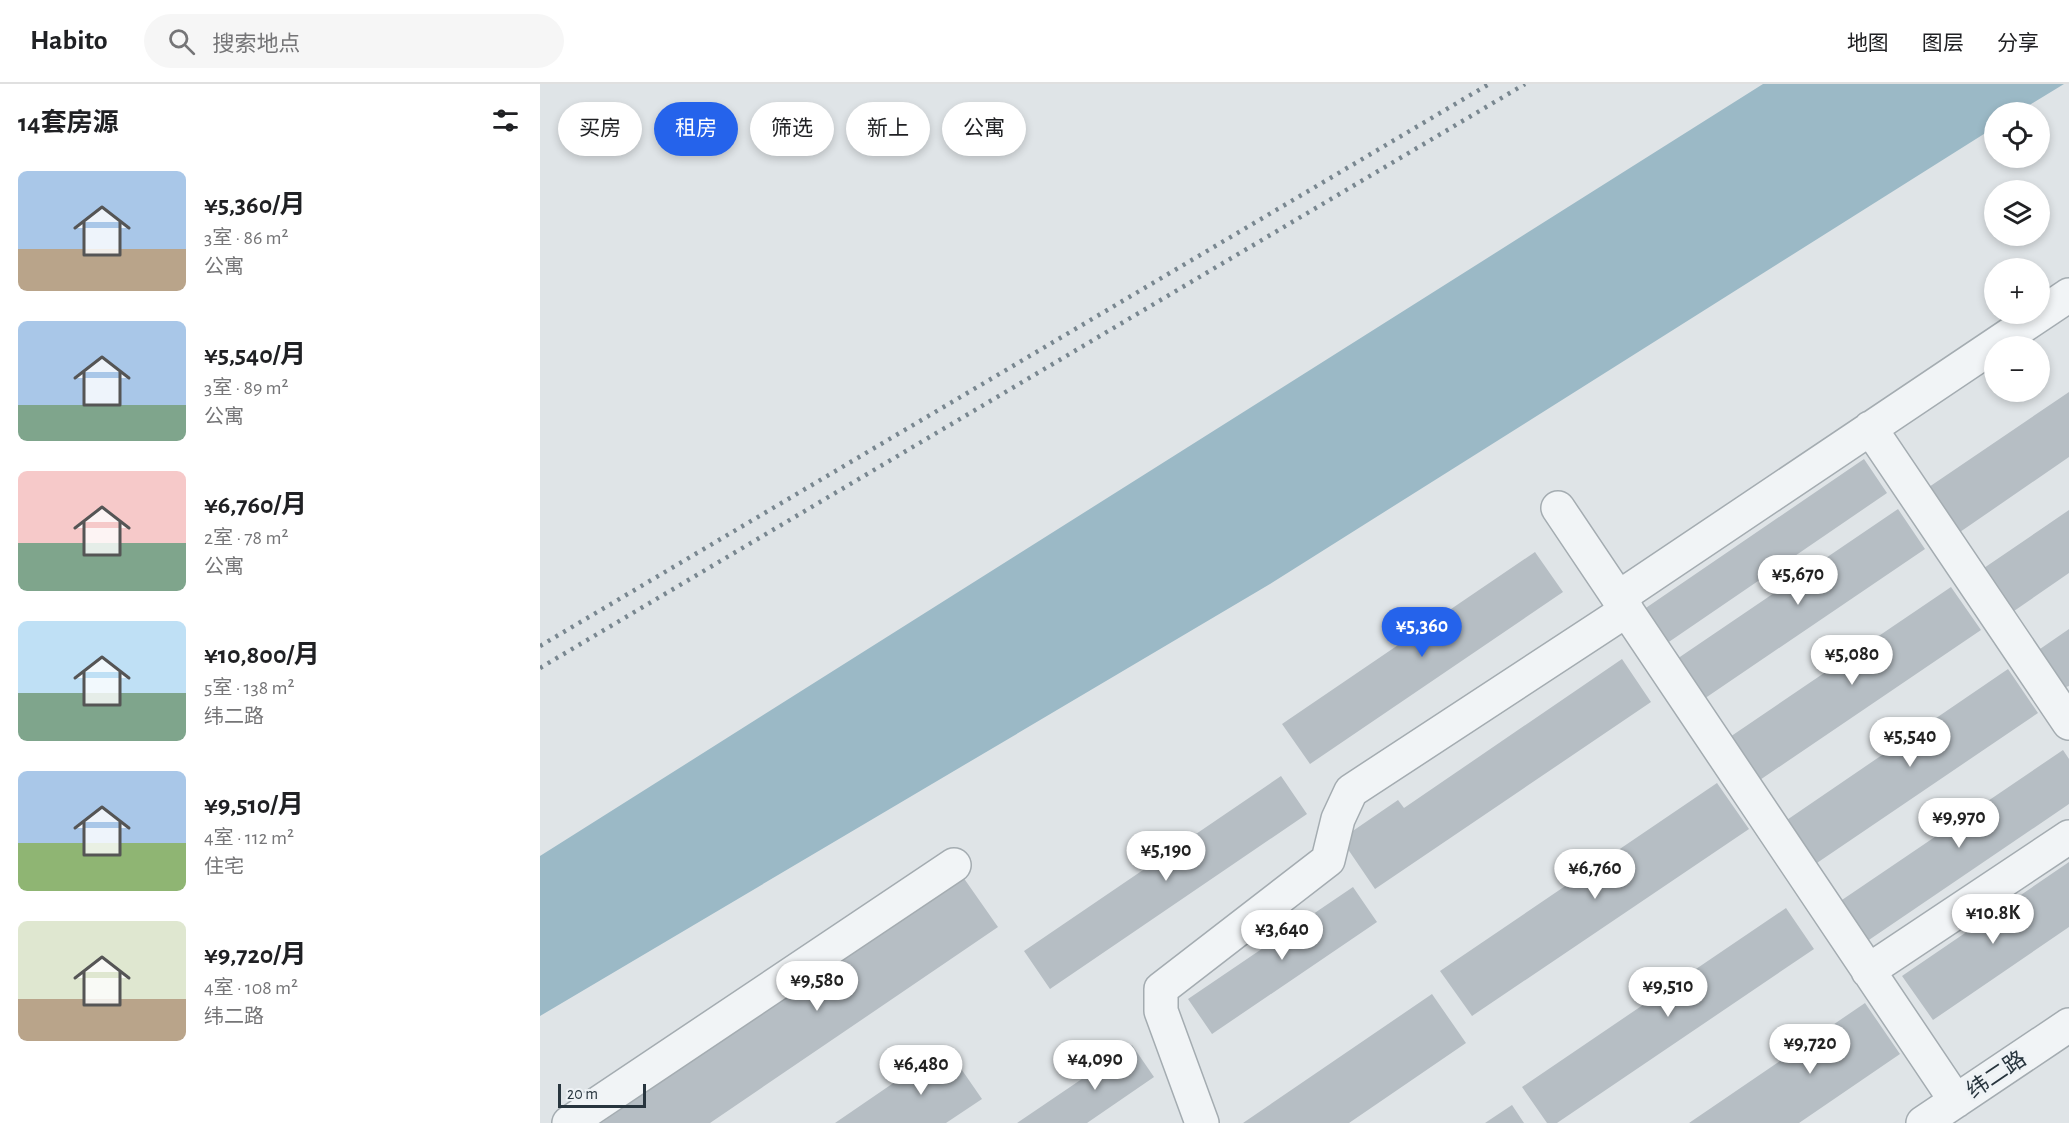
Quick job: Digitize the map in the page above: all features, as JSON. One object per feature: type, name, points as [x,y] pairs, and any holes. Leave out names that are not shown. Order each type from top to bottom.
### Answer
[{"type":"street","points":[[1202,1123],[1161,1011],[1161,989],[1328,860],[1338,819],[1351,791],[1622,604],[1870,428],[2069,295]]},
{"type":"street","points":[[1870,428],[2069,723]]},
{"type":"street","points":[[1558,507],[1956,1101]]},
{"type":"street","points":[[1868,971],[2069,837]]},
{"type":"street","points":[[569,1123],[954,864]]},
{"type":"street","name":"纬二路","points":[[1923,1123],[2069,1025]]},
{"type":"water","points":[[1763,84],[2064,84],[2034,102],[1984,102],[1984,134],[1270,584],[540,1016],[540,856]]},
{"type":"building","points":[[2069,392],[2069,457],[1960,532],[1929,487]]},
{"type":"building","points":[[1864,459],[1887,493],[1660,648],[1637,614]]},
{"type":"building","points":[[1898,509],[1925,549],[1698,703],[1671,663]]},
{"type":"building","points":[[2069,510],[2069,573],[2014,611],[1984,568]]},
{"type":"building","points":[[1535,552],[1563,592],[1310,764],[1282,724]]},
{"type":"building","points":[[1951,587],[1981,630],[1754,784],[1724,741]]},
{"type":"building","points":[[2069,629],[2069,686],[2066,687],[2040,649]]},
{"type":"building","points":[[1622,659],[1651,702],[1375,889],[1341,839],[1398,800],[1404,808]]},
{"type":"building","points":[[2008,669],[2038,713],[1811,867],[1781,824]]},
{"type":"building","points":[[2063,750],[2069,759],[2069,804],[1863,944],[1836,904]]},
{"type":"building","points":[[1281,776],[1307,814],[1050,989],[1024,951]]},
{"type":"building","points":[[1717,783],[1749,829],[1472,1016],[1440,971]]},
{"type":"building","points":[[2069,862],[2069,927],[1933,1020],[1902,976]]},
{"type":"building","points":[[963,877],[998,927],[710,1123],[601,1123]]},
{"type":"building","points":[[1353,887],[1377,922],[1212,1034],[1188,999]]},
{"type":"building","points":[[1786,908],[1814,949],[1557,1123],[1547,1123],[1522,1087]]},
{"type":"building","points":[[1432,994],[1466,1043],[1349,1123],[1243,1123]]},
{"type":"building","points":[[1865,1003],[1900,1054],[1799,1123],[1689,1123]]},
{"type":"building","points":[[1132,1045],[1154,1077],[1087,1123],[1017,1123]]},
{"type":"building","points":[[946,1047],[982,1099],[946,1123],[835,1123]]},
{"type":"building","points":[[1512,1105],[1524,1123],[1485,1123]]},
{"type":"railway","points":[[540,646],[1489,84]]},
{"type":"railway","points":[[540,668],[1525,84]]}]
